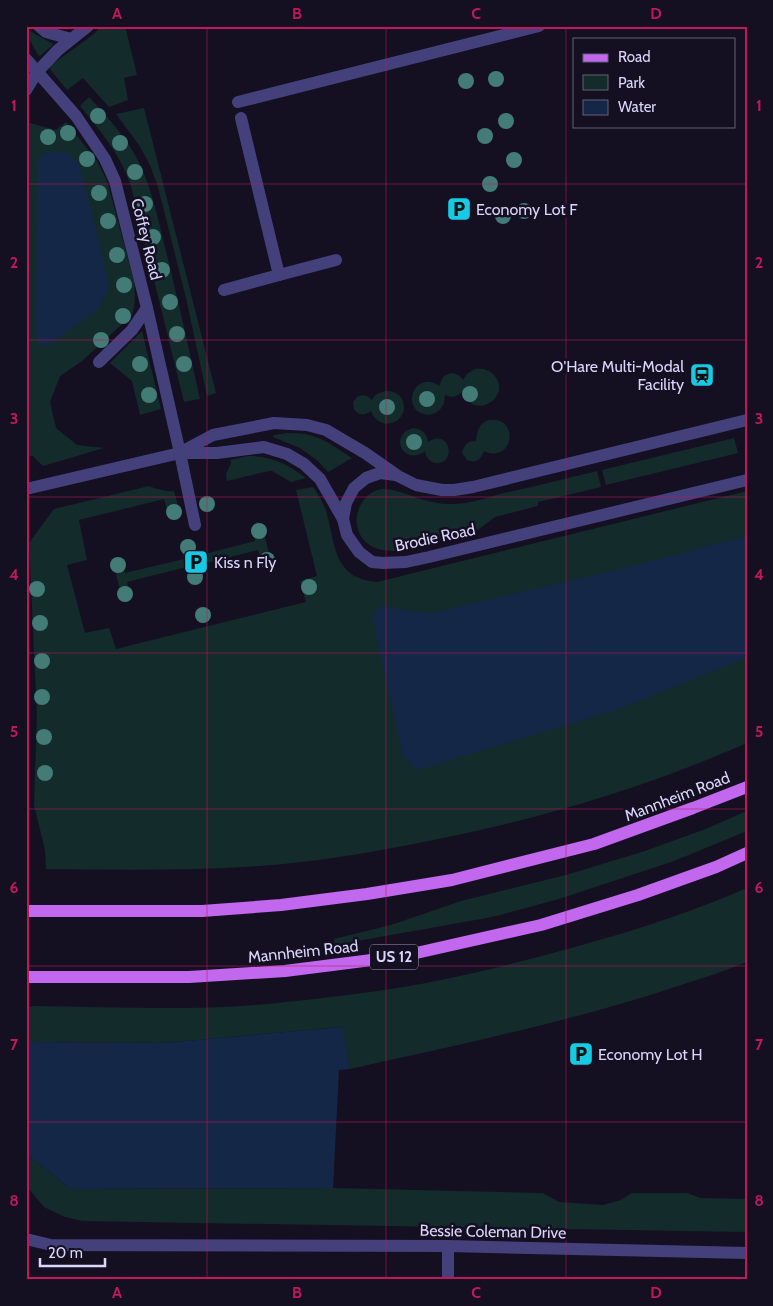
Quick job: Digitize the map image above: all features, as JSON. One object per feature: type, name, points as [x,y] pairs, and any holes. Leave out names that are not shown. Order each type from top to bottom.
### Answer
[{"type":"main road","name":"Mannheim Road","points":[[26,911],[202,911],[281,905],[367,894],[452,880],[594,844],[747,787]]},
{"type":"main road","name":"Mannheim Road","points":[[26,978],[228,975],[285,971],[403,956],[541,925],[638,895],[716,867],[747,853]]},
{"type":"street","points":[[39,26],[46,32],[71,39]]},
{"type":"street","points":[[26,90],[38,72],[58,50],[88,26]]},
{"type":"street","points":[[238,102],[539,26]]},
{"type":"street","name":"Coffey Road","points":[[26,59],[76,116],[106,159],[115,181],[147,308],[195,525]]},
{"type":"street","points":[[241,118],[279,275]]},
{"type":"street","points":[[224,290],[336,260]]},
{"type":"street","points":[[99,362],[132,330],[147,308]]},
{"type":"street","name":"Brodie Road","points":[[180,453],[213,435],[274,423],[307,425],[326,430],[365,453],[398,476],[416,484],[442,490],[454,490],[747,420]]},
{"type":"street","name":"Brodie Road","points":[[26,490],[180,453],[216,453],[264,447],[287,454],[304,464],[320,479],[343,519],[347,535],[359,552],[372,562],[384,563],[406,562],[430,557],[747,480]]},
{"type":"street","points":[[343,519],[346,503],[354,488],[366,478],[380,474],[398,476]]},
{"type":"street","name":"Bessie Coleman Drive","points":[[26,1239],[51,1245],[448,1246],[747,1253]]},
{"type":"street","points":[[448,1246],[448,1280]]},
{"type":"green space","points":[[101,26],[125,26],[137,75],[124,78],[128,100],[109,107],[83,78],[67,90],[50,69],[50,66],[94,34]]},
{"type":"green space","points":[[26,29],[53,45],[40,56],[38,55],[26,33]]},
{"type":"green space","points":[[89,97],[132,150],[149,186],[200,399],[184,402],[131,186],[116,153],[80,106]]},
{"type":"green space","points":[[144,108],[216,393],[207,396],[186,298],[158,187],[150,165],[139,145],[116,114]]},
{"type":"green space","points":[[26,122],[56,130],[66,122],[97,161],[107,181],[135,290],[135,303],[132,315],[82,361],[60,376],[50,402],[56,428],[77,445],[104,448],[43,466],[33,456],[26,456]]},
{"type":"green space","points":[[142,331],[161,409],[140,415],[132,381],[110,363]]},
{"type":"green space","points":[[475,369],[489,371],[499,383],[496,397],[490,403],[483,406],[475,405],[468,401],[462,392],[454,396],[445,395],[444,404],[434,414],[422,414],[416,410],[412,397],[418,385],[428,382],[439,386],[443,377],[451,373],[459,375],[463,380],[467,374]]},
{"type":"green space","points":[[385,391],[395,392],[402,399],[403,413],[394,422],[388,424],[381,423],[371,411],[362,414],[354,409],[353,402],[357,397],[365,396],[372,400],[375,395]]},
{"type":"green space","points":[[489,420],[499,421],[506,425],[509,432],[507,446],[502,452],[494,454],[484,451],[476,461],[467,460],[462,453],[465,445],[476,441],[479,428]]},
{"type":"green space","points":[[413,428],[424,432],[428,442],[442,439],[448,448],[449,454],[446,459],[435,463],[428,459],[425,451],[417,455],[405,453],[400,443],[401,437],[405,432]]},
{"type":"green space","points":[[287,433],[307,434],[315,437],[329,443],[352,458],[328,472],[318,461],[300,448],[273,437],[274,435]]},
{"type":"green space","points":[[734,438],[738,453],[606,485],[602,470]]},
{"type":"green space","points":[[248,456],[264,457],[279,462],[306,478],[291,482],[269,471],[227,481],[226,474],[231,463],[230,460]]},
{"type":"green space","points":[[597,471],[601,487],[538,502],[538,506],[495,517],[479,529],[468,534],[392,551],[381,550],[370,545],[361,537],[358,530],[357,514],[360,506],[370,494],[377,490],[390,489],[427,501],[461,504]]},
{"type":"green space","points":[[149,486],[164,491],[174,491],[180,513],[177,519],[169,518],[164,499],[79,520],[87,560],[67,565],[85,633],[109,628],[116,649],[306,602],[300,581],[317,576],[296,490],[313,487],[325,508],[338,557],[344,566],[351,574],[362,579],[377,582],[747,491],[747,743],[637,786],[563,809],[486,829],[383,850],[317,860],[245,867],[159,870],[46,869],[45,850],[34,805],[37,716],[29,543],[54,509]]},
{"type":"green space","points":[[258,522],[262,526],[271,561],[268,566],[262,564],[258,550],[199,565],[201,581],[194,584],[190,580],[187,567],[127,582],[130,596],[127,600],[122,598],[113,562],[114,559],[119,557],[121,559],[125,573],[184,559],[182,545],[186,539],[192,541],[197,556],[255,541],[253,526]]},
{"type":"green space","points":[[747,811],[747,831],[674,861],[559,899],[492,917],[335,945],[334,939],[391,925],[461,901],[566,875],[642,852],[703,830]]},
{"type":"green space","points":[[747,888],[747,962],[622,1004],[506,1034],[350,1069],[341,1027],[163,1043],[30,1042],[26,1093],[26,1008],[33,1006],[150,1008],[238,1006],[325,998],[402,987],[479,972],[597,941],[684,913]]},
{"type":"green space","points":[[26,1154],[71,1189],[333,1188],[543,1193],[559,1202],[603,1205],[621,1200],[632,1193],[687,1193],[700,1198],[747,1199],[747,1232],[82,1221],[65,1217],[44,1207],[28,1188],[26,1184]]},
{"type":"water","points":[[52,151],[66,152],[79,164],[109,285],[100,307],[49,345],[41,346],[37,341],[36,329],[37,164],[42,154]]},
{"type":"water","points":[[747,536],[747,657],[617,710],[430,767],[415,769],[403,757],[374,625],[374,614],[379,607],[387,606],[402,610],[432,613],[629,567]]},
{"type":"water","points":[[342,1027],[350,1069],[339,1070],[333,1188],[71,1189],[26,1154],[26,1093],[29,1042],[163,1043]]},
{"type":"place","name":"Economy Lot F","points":[[459,209]]},
{"type":"place","name":"O'Hare Multi-Modal Facility","points":[[702,375]]},
{"type":"place","name":"Kiss n Fly","points":[[196,562]]},
{"type":"place","name":"Economy Lot H","points":[[581,1054]]}]
